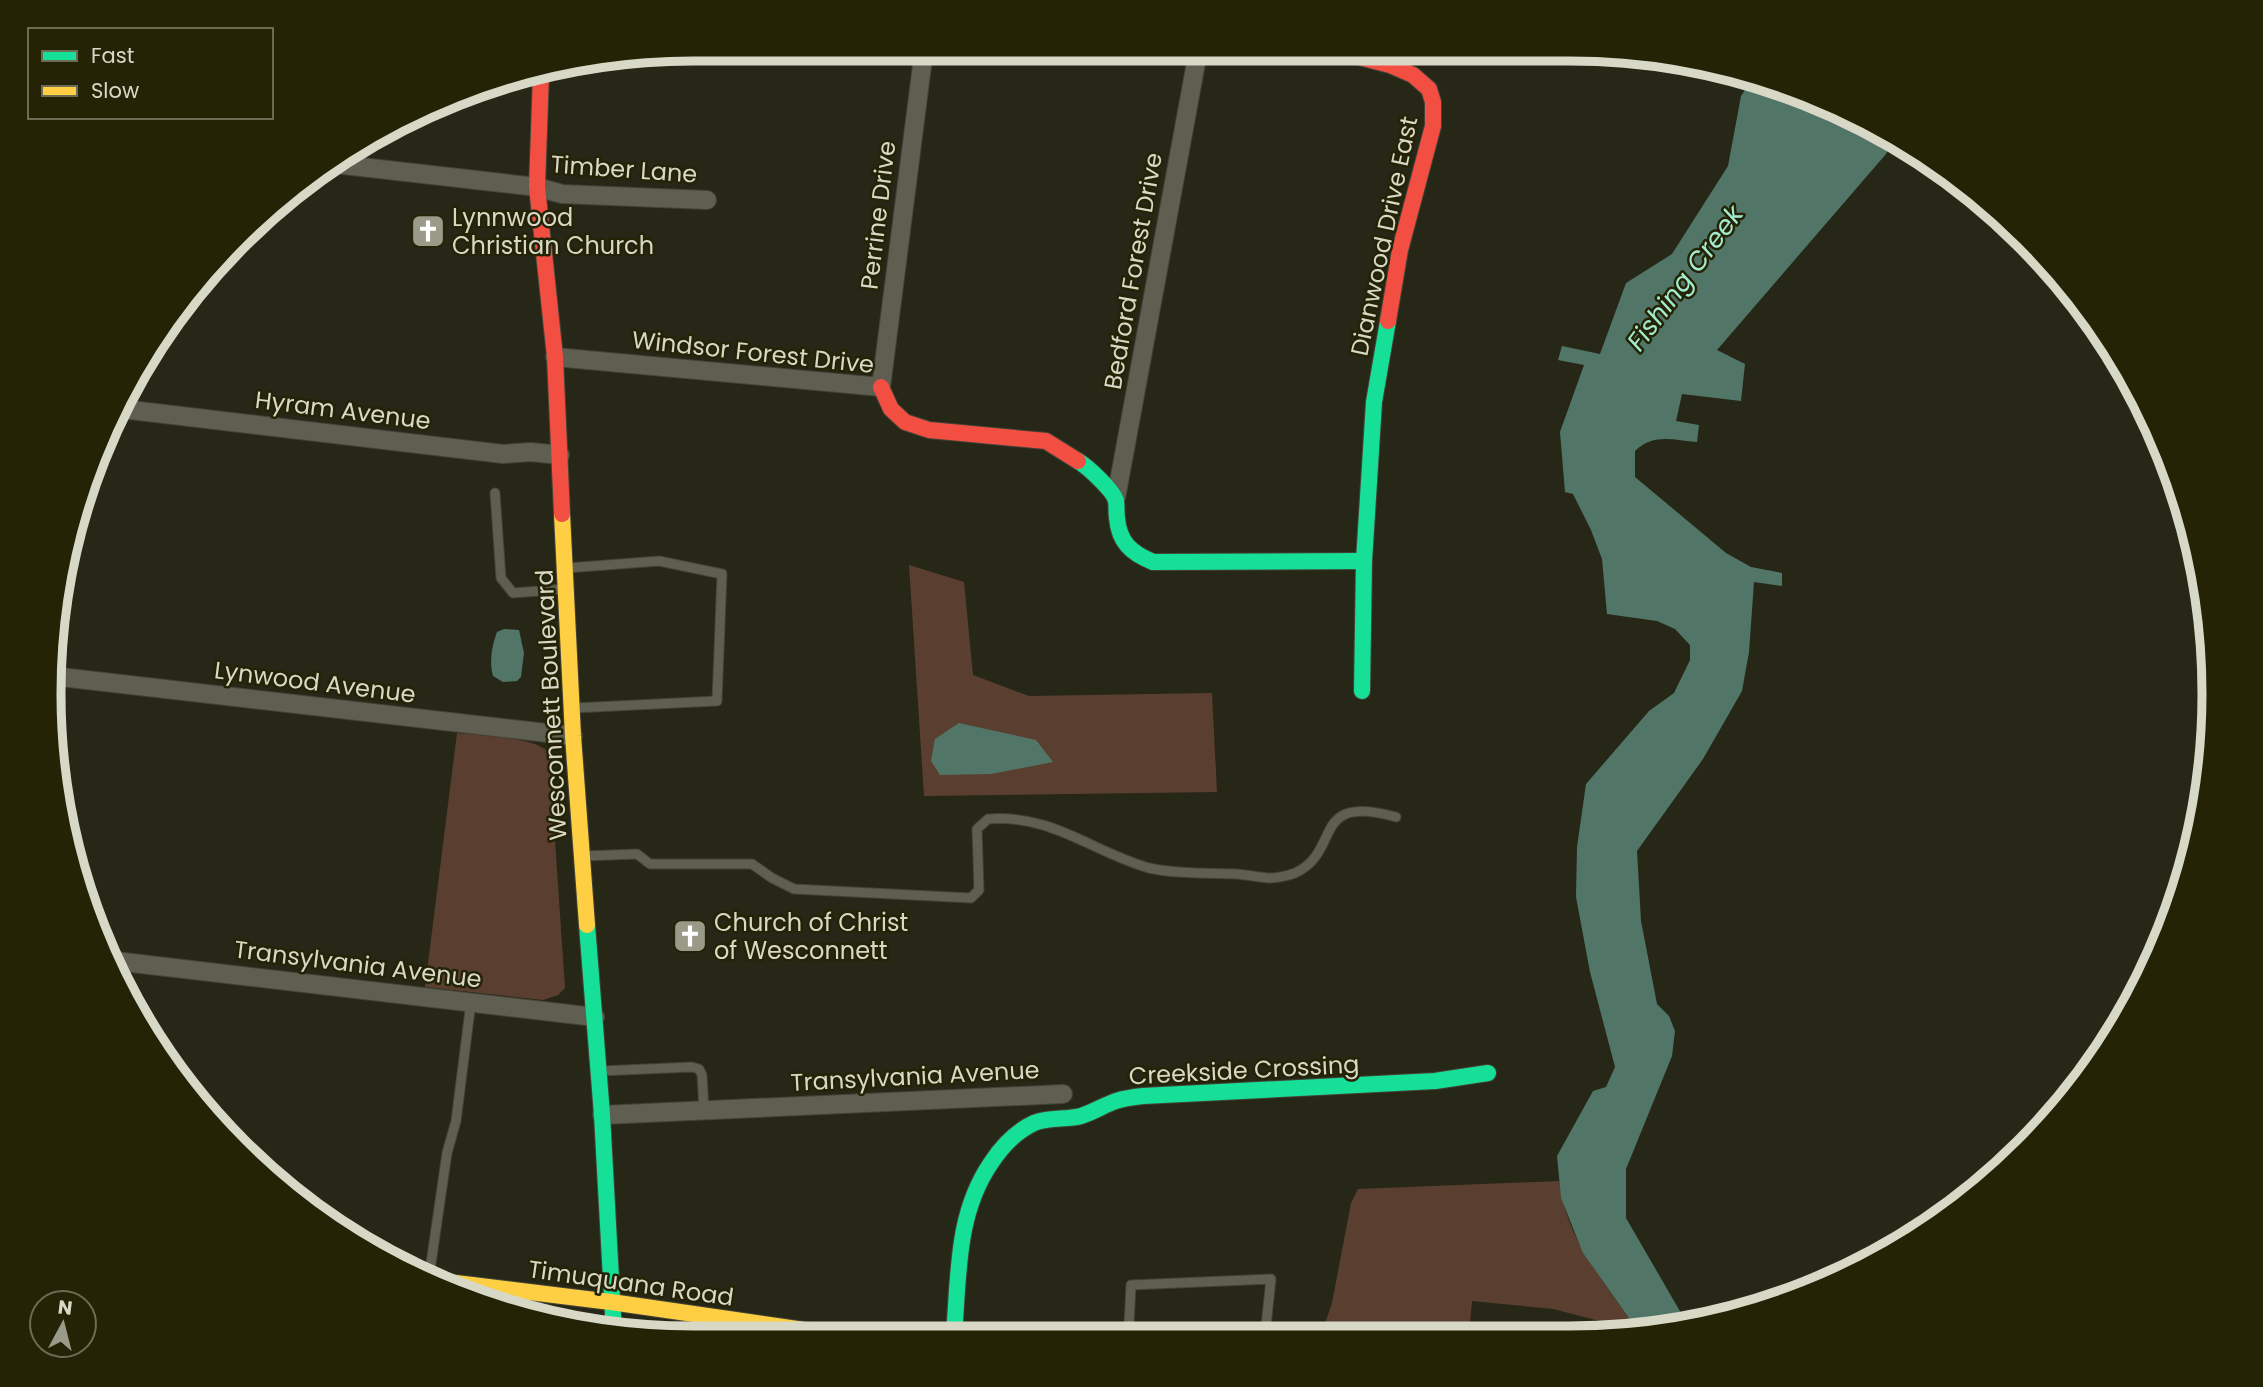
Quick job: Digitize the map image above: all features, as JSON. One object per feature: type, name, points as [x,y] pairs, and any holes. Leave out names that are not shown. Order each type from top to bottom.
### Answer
[{"type":"street","name":"Perrine Drive","points":[[881,387],[922,61]]},
{"type":"street","name":"Bedford Forest Drive","points":[[1116,498],[1196,61]]},
{"type":"street","name":"Dianwood Drive East","points":[[1362,691],[1364,561],[1374,402],[1400,250],[1433,126],[1434,106],[1429,89],[1419,79],[1405,71],[1371,61]]},
{"type":"street","name":"Wesconnett Boulevard","points":[[541,80],[537,187],[555,357],[573,736],[602,1115],[613,1320]]},
{"type":"street","name":"Timber Lane","points":[[346,165],[537,187],[562,194],[707,200]]},
{"type":"street","name":"Windsor Forest Drive","points":[[555,357],[881,387],[891,409],[905,422],[929,430],[1046,441],[1085,464],[1116,498]]},
{"type":"street","name":"Hyram Avenue","points":[[128,410],[503,454],[531,452],[560,455]]},
{"type":"street","points":[[1116,498],[1117,532],[1122,542],[1139,557],[1153,562],[1364,561]]},
{"type":"street","name":"Lynwood Avenue","points":[[62,677],[573,736]]},
{"type":"street","name":"Transylvania Avenue","points":[[121,962],[594,1017]]},
{"type":"street","name":"Creekside Crossing","points":[[955,1326],[962,1224],[971,1195],[984,1170],[1003,1146],[1024,1129],[1050,1118],[1076,1117],[1119,1100],[1146,1096],[1436,1081],[1488,1073]]},
{"type":"street","name":"Transylvania Avenue","points":[[602,1115],[1063,1094]]},
{"type":"street","name":"Timuquana Road","points":[[477,1287],[545,1299],[611,1302],[777,1326]]},
{"type":"lane","points":[[495,494],[501,578],[513,593],[566,589]]},
{"type":"lane","points":[[565,568],[659,561],[722,574],[717,701],[572,708]]},
{"type":"lane","points":[[582,856],[637,854],[650,864],[752,864],[794,889],[971,898],[979,890],[977,829],[988,819],[1009,817],[1041,824],[1149,868],[1270,878],[1293,874],[1308,865],[1331,826],[1341,815],[1360,812],[1396,817]]},
{"type":"lane","points":[[431,1269],[447,1153],[456,1121],[471,1002]]},
{"type":"lane","points":[[598,1071],[692,1067],[699,1069],[702,1075],[704,1110]]},
{"type":"lane","points":[[1129,1326],[1131,1285],[1271,1279],[1266,1326]]},
{"type":"shaded area","points":[[909,565],[964,582],[973,675],[1029,696],[1212,693],[1217,792],[924,796]]},
{"type":"shaded area","points":[[457,733],[518,740],[549,752],[565,988],[558,995],[543,1000],[425,987]]},
{"type":"shaded area","points":[[1559,1181],[1563,1202],[1579,1242],[1632,1322],[1611,1324],[1553,1309],[1472,1301],[1470,1326],[1436,1323],[1432,1326],[1324,1326],[1332,1303],[1351,1203],[1358,1189]]},
{"type":"water","name":"Fishing Creek","points":[[1747,87],[1773,95],[1849,126],[1889,148],[1717,350],[1745,364],[1741,401],[1682,394],[1676,421],[1699,425],[1697,442],[1656,440],[1635,451],[1635,477],[1726,553],[1751,567],[1782,573],[1782,586],[1754,582],[1749,652],[1742,691],[1703,759],[1637,851],[1641,921],[1657,1004],[1669,1016],[1675,1031],[1672,1056],[1626,1169],[1626,1218],[1683,1315],[1632,1322],[1583,1253],[1561,1198],[1557,1156],[1593,1091],[1606,1087],[1615,1067],[1590,972],[1576,897],[1577,847],[1586,784],[1649,711],[1674,693],[1690,660],[1690,645],[1675,629],[1657,621],[1607,614],[1602,559],[1573,494],[1565,492],[1560,432],[1584,365],[1558,360],[1562,346],[1600,354],[1626,283],[1672,254],[1728,166],[1741,96]]},
{"type":"water","points":[[504,629],[519,630],[524,653],[521,677],[517,681],[503,682],[493,676],[491,659],[494,642],[497,632]]},
{"type":"water","points":[[959,723],[1036,740],[1053,762],[991,774],[940,775],[931,761],[935,739]]},
{"type":"water","points":[[1436,1323],[1449,1323],[1452,1326],[1432,1326]]},
{"type":"traffic: fast","points":[[1362,691],[1364,561],[1374,402],[1388,321]]},
{"type":"traffic: fast","points":[[1078,461],[1100,479],[1114,497],[1123,540],[1138,555],[1153,562],[1364,561]]},
{"type":"traffic: fast","points":[[587,925],[602,1115],[613,1320]]},
{"type":"traffic: fast","points":[[955,1326],[961,1246],[971,1203],[1000,1151],[1015,1135],[1034,1123],[1081,1116],[1116,1101],[1143,1096],[1435,1081],[1488,1073]]},
{"type":"traffic: slow","points":[[562,514],[573,736],[587,925]]},
{"type":"traffic: slow","points":[[471,1285],[777,1326]]},
{"type":"traffic: jam","points":[[1375,61],[1413,75],[1429,89],[1433,102],[1433,126],[1400,250],[1388,321]]},
{"type":"traffic: jam","points":[[541,80],[537,187],[555,357],[562,514]]},
{"type":"traffic: jam","points":[[881,387],[891,409],[905,422],[929,430],[1046,441],[1078,461]]},
{"type":"place","name":"Lynnwood Christian Church","points":[[428,231]]},
{"type":"place","name":"Church of Christ of Wesconnett","points":[[690,936]]}]
